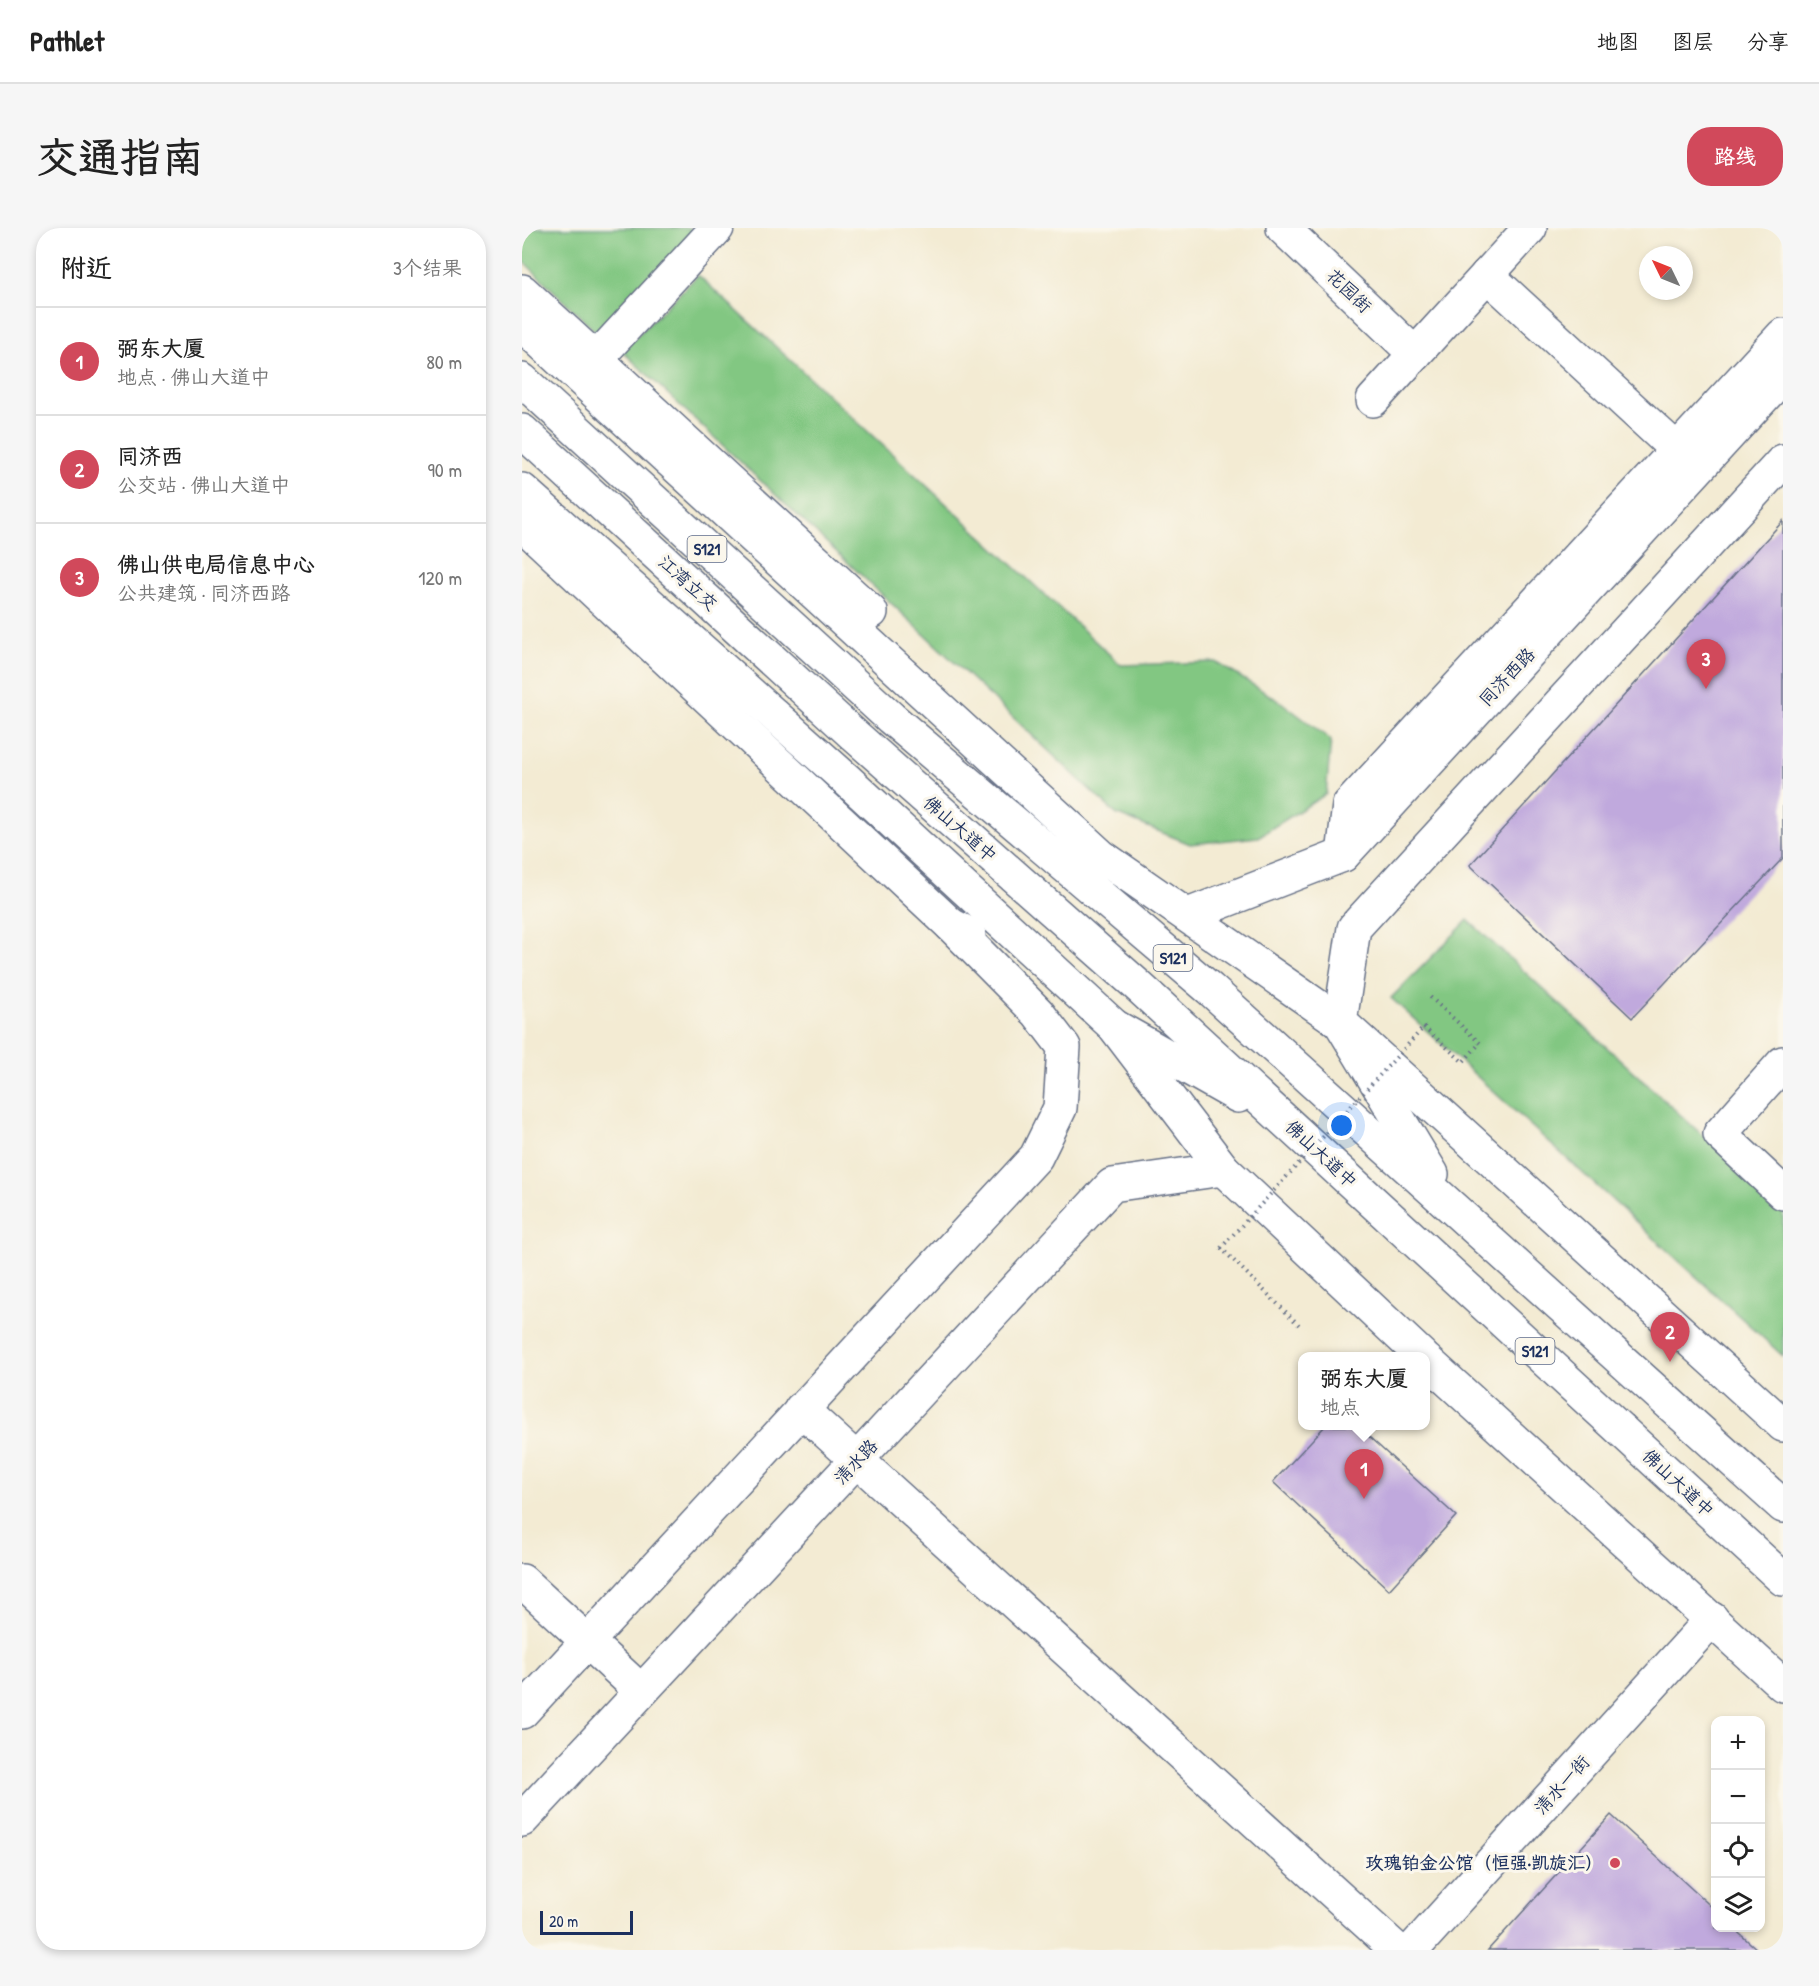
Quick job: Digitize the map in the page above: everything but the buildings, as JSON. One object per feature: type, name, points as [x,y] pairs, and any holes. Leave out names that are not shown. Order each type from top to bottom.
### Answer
[{"type":"main road","points":[[596,359],[717,228]]},
{"type":"main road","name":"花园街","points":[[1283,228],[1415,354]]},
{"type":"main road","points":[[1373,400],[1530,228]]},
{"type":"main road","points":[[1487,275],[1677,450]]},
{"type":"main road","points":[[522,291],[917,654],[983,746]]},
{"type":"main road","points":[[522,325],[921,688],[1101,856],[1340,1022],[1783,1425]]},
{"type":"main road","points":[[1343,855],[1349,805],[1783,335]]},
{"type":"main road","name":"同济西路","points":[[1188,915],[1343,855],[1783,376]]},
{"type":"main road","name":"S121","points":[[522,380],[891,718],[1209,989],[1783,1506]]},
{"type":"main road","name":"江湾立交","points":[[522,431],[854,735]]},
{"type":"main road","points":[[1449,1204],[1340,1022],[1354,928],[1783,461]]},
{"type":"main road","points":[[522,490],[847,780],[1114,1026],[1223,1169],[1418,1352]]},
{"type":"main road","points":[[1378,903],[1423,886],[1783,495]]},
{"type":"main road","points":[[522,524],[951,925],[1038,1013],[1064,1047],[1060,1108],[1036,1157],[522,1712]]},
{"type":"main road","points":[[1640,650],[1658,598],[1709,575]]},
{"type":"main road","name":"佛山大道中","points":[[854,735],[1136,984],[1783,1579]]},
{"type":"main road","points":[[951,925],[1056,972]]},
{"type":"main road","points":[[1114,1026],[1287,1123]]},
{"type":"main road","points":[[1783,1063],[1720,1134],[1783,1192]]},
{"type":"main road","name":"清水路","points":[[522,1820],[1112,1185],[1223,1169]]},
{"type":"main road","points":[[1430,1365],[1783,1685]]},
{"type":"main road","points":[[801,1409],[1397,1950]]},
{"type":"main road","points":[[522,1581],[641,1691]]},
{"type":"main road","name":"清水一街","points":[[1412,1950],[1712,1619]]},
{"type":"path","points":[[1301,1327],[1221,1248],[1424,1027],[1463,1062],[1480,1043],[1428,995]]},
{"type":"green space","points":[[522,228],[689,228],[695,234],[599,335],[522,260]]},
{"type":"green space","points":[[698,275],[1121,665],[1216,662],[1281,702],[1331,740],[1326,794],[1258,837],[1190,844],[1116,814],[622,351]]},
{"type":"green space","points":[[1468,920],[1783,1209],[1783,1356],[1391,998]]},
{"type":"place","name":"佛山供电局信息中心","points":[[1706,689]]},
{"type":"place","name":"同济西","points":[[1670,1362]]},
{"type":"place","name":"弼东大厦","points":[[1364,1499]]},
{"type":"place","name":"玫瑰铂金公馆（恒强·凯旋汇）","points":[[1615,1863]]}]
